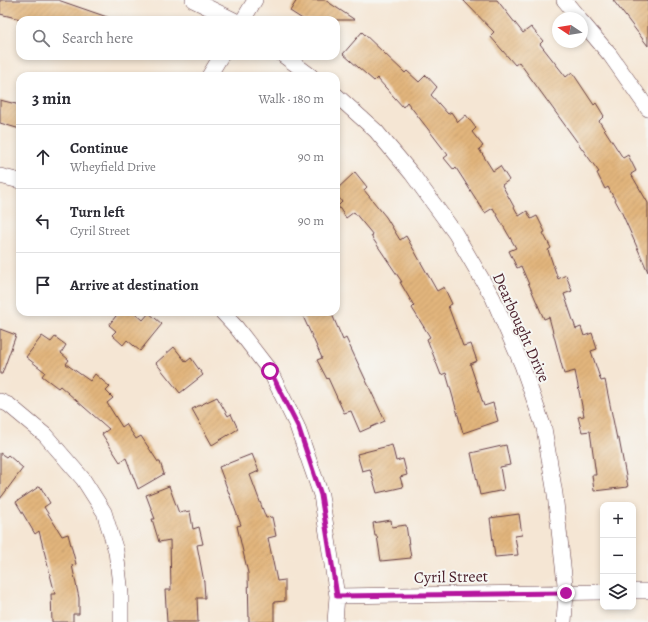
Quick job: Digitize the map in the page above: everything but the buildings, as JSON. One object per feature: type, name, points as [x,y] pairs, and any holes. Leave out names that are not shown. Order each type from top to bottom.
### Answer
[{"type":"street","points":[[193,0],[226,16]]},
{"type":"street","points":[[245,16],[255,0]]},
{"type":"street","points":[[564,0],[574,12]]},
{"type":"street","points":[[588,29],[610,55],[648,109]]},
{"type":"street","points":[[211,72],[219,60]]},
{"type":"street","points":[[289,60],[306,72]]},
{"type":"street","name":"Dearbought Drive","points":[[340,99],[376,132],[412,174],[455,233],[492,298],[522,365],[544,428],[555,494],[566,593],[564,622]]},
{"type":"street","points":[[0,176],[16,180]]},
{"type":"street","points":[[226,316],[270,371],[298,426],[321,495],[337,596],[335,622]]},
{"type":"street","points":[[0,400],[9,405],[45,435],[83,479],[104,512],[116,551],[121,594],[121,622]]},
{"type":"street","points":[[636,591],[648,591]]},
{"type":"street","name":"Cyril Street","points":[[337,596],[600,592]]},
{"type":"route","points":[[270,371],[298,426],[321,495],[337,596],[566,593]]}]
